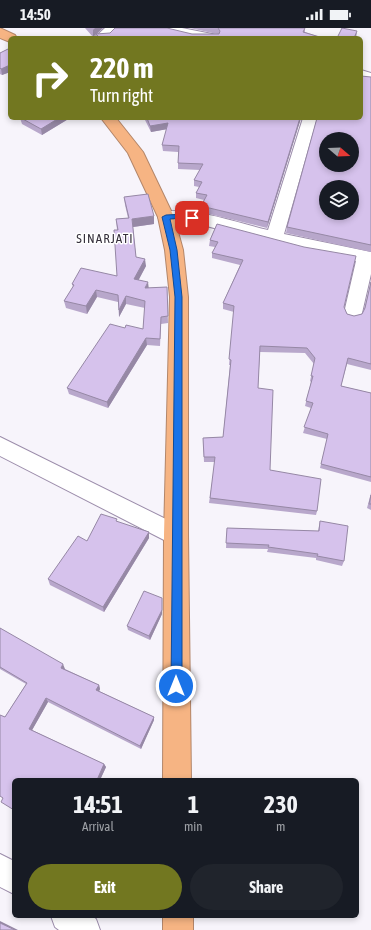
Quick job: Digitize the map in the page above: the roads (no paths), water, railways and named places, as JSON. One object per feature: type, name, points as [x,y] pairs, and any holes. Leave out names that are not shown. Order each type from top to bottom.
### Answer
[{"type":"highway","points":[[110,120],[135,152],[166,217],[174,250],[178,297],[176,535],[177,778]]},
{"type":"highway","points":[[178,918],[178,930]]},
{"type":"street","points":[[104,36],[114,28]]},
{"type":"street","points":[[163,28],[202,36]]},
{"type":"street","points":[[274,238],[309,120]]},
{"type":"street","points":[[166,217],[187,216],[274,238],[369,258],[353,313]]},
{"type":"street","points":[[0,446],[176,535]]},
{"type":"street","points":[[0,869],[12,878]]},
{"type":"street","points":[[69,918],[85,930]]},
{"type":"district","name":"SINARJATI","points":[[105,238]]}]
